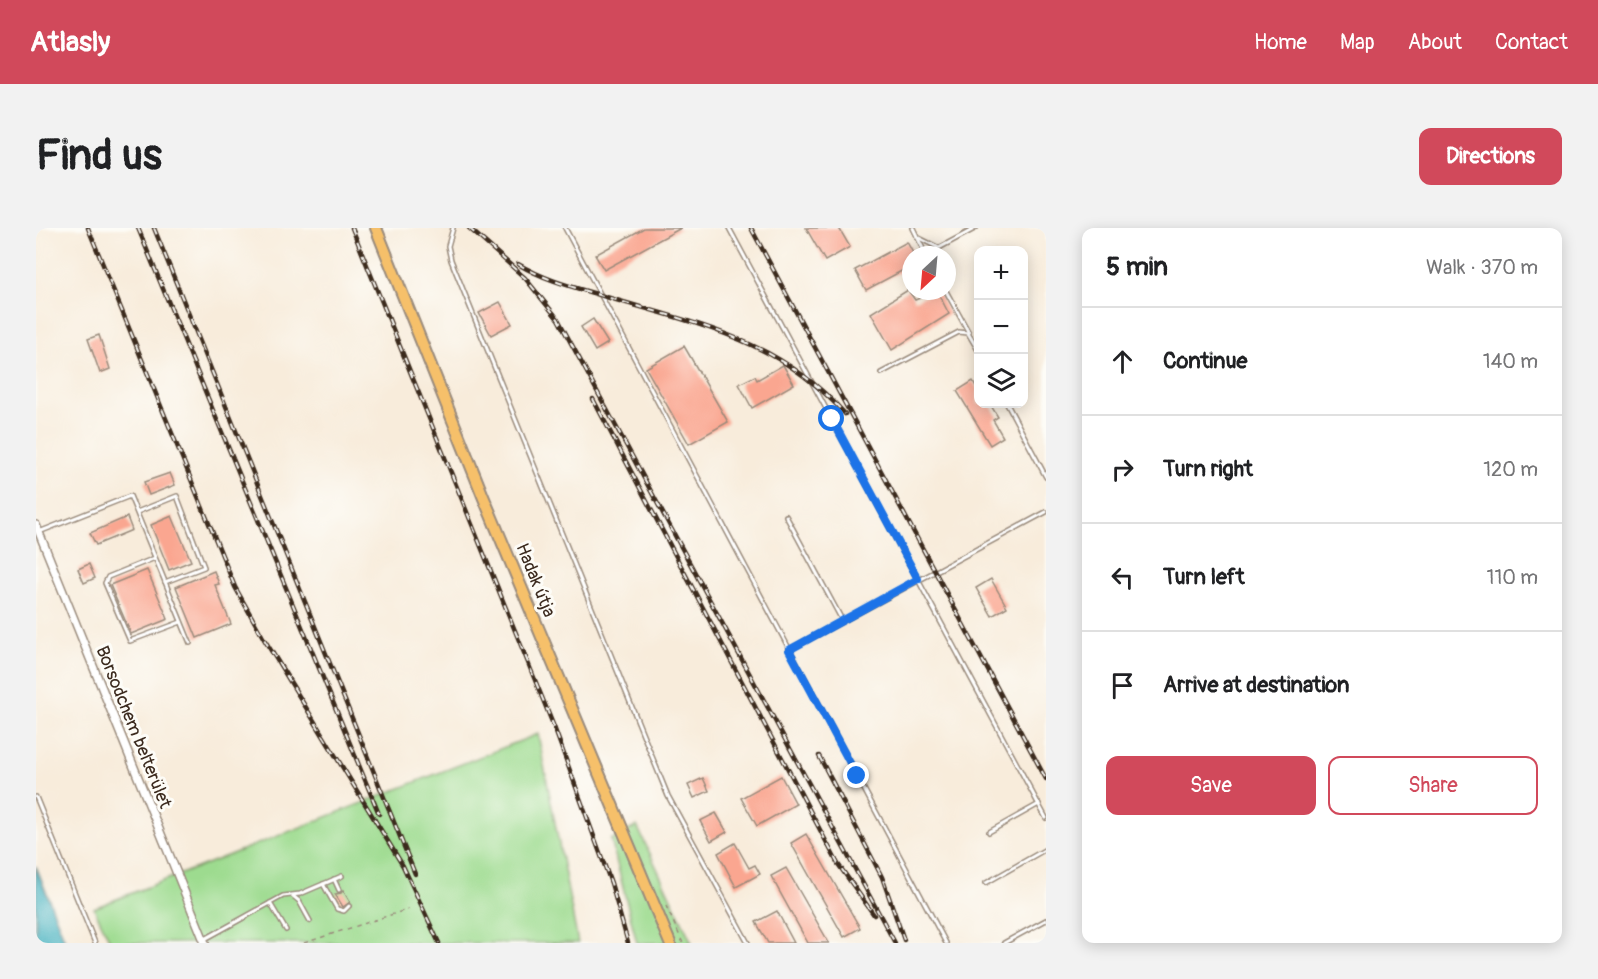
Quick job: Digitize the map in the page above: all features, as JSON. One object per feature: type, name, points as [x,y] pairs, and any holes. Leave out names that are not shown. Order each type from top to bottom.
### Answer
[{"type":"main road","name":"Hadak útja","points":[[376,228],[501,540],[670,943]]},
{"type":"street","name":"Borsodchem belterület","points":[[38,528],[204,941]]},
{"type":"lane","points":[[453,228],[448,246],[451,260],[668,796],[748,943]]},
{"type":"lane","points":[[565,228],[946,943]]},
{"type":"lane","points":[[729,228],[1046,818]]},
{"type":"lane","points":[[912,228],[922,246]]},
{"type":"lane","points":[[943,246],[976,228]]},
{"type":"lane","points":[[917,237],[935,246]]},
{"type":"lane","points":[[951,300],[974,341]]},
{"type":"lane","points":[[881,373],[951,334],[963,332],[972,337]]},
{"type":"lane","points":[[1009,408],[1046,477]]},
{"type":"lane","points":[[38,528],[130,496],[189,642]]},
{"type":"lane","points":[[136,512],[177,496],[204,567],[165,582]]},
{"type":"lane","points":[[789,650],[1046,512]]},
{"type":"lane","points":[[786,516],[842,621]]},
{"type":"lane","points":[[155,558],[108,577],[105,583],[130,641],[181,622]]},
{"type":"lane","points":[[36,797],[95,943]]},
{"type":"lane","points":[[989,832],[1039,804]]},
{"type":"lane","points":[[986,883],[1046,849]]},
{"type":"lane","points":[[204,941],[270,903],[300,894],[342,876]]},
{"type":"lane","points":[[334,879],[339,890]]},
{"type":"lane","points":[[323,884],[337,909],[344,911],[349,906]]},
{"type":"lane","points":[[291,895],[299,901],[310,921]]},
{"type":"lane","points":[[270,903],[286,930]]},
{"type":"lane","points":[[1004,943],[1046,920]]},
{"type":"path","points":[[304,943],[409,909]]},
{"type":"green space","points":[[538,734],[578,943],[111,943],[94,908]]},
{"type":"green space","points":[[637,826],[692,943],[637,943],[611,840]]},
{"type":"water","points":[[36,866],[66,943],[36,943]]},
{"type":"building","points":[[644,228],[681,228],[604,270],[595,255]]},
{"type":"building","points":[[806,228],[839,228],[850,247],[825,261]]},
{"type":"building","points":[[907,242],[909,246],[902,246],[902,271],[866,290],[855,270]]},
{"type":"building","points":[[902,294],[902,300],[942,300],[949,314],[892,350],[871,313]]},
{"type":"building","points":[[500,302],[512,324],[491,335],[479,313]]},
{"type":"building","points":[[593,319],[608,343],[595,351],[581,327]]},
{"type":"building","points":[[99,335],[110,369],[100,373],[88,339]]},
{"type":"building","points":[[684,346],[728,422],[689,444],[646,368]]},
{"type":"building","points":[[783,365],[794,384],[752,408],[739,384],[755,376],[757,380]]},
{"type":"building","points":[[973,381],[974,408],[992,408],[998,417],[993,420],[1003,437],[990,445],[957,391]]},
{"type":"building","points":[[170,473],[175,485],[149,495],[144,482]]},
{"type":"building","points":[[172,516],[191,561],[169,570],[151,525]]},
{"type":"building","points":[[127,517],[132,530],[96,545],[90,533]]},
{"type":"building","points":[[89,564],[95,578],[84,583],[78,569]]},
{"type":"building","points":[[147,570],[168,619],[131,634],[110,585]]},
{"type":"building","points":[[214,571],[219,584],[215,585],[231,624],[197,638],[176,587]]},
{"type":"building","points":[[991,579],[1007,607],[992,616],[976,588]]},
{"type":"building","points":[[781,776],[796,804],[757,826],[741,798]]},
{"type":"building","points":[[703,778],[709,791],[694,798],[688,785]]},
{"type":"building","points":[[716,813],[727,832],[711,841],[700,821]]},
{"type":"building","points":[[806,834],[860,928],[844,937],[791,843]]},
{"type":"building","points":[[735,843],[749,868],[755,865],[760,874],[736,887],[718,853]]},
{"type":"building","points":[[786,868],[829,943],[808,943],[771,876]]},
{"type":"building","points":[[343,890],[350,902],[343,907],[335,894]]},
{"type":"building","points":[[777,911],[794,943],[768,943],[756,922]]},
{"type":"railway","points":[[88,228],[235,587],[264,639],[403,866],[439,943]]},
{"type":"railway","points":[[138,228],[379,814]]},
{"type":"railway","points":[[154,228],[415,874]]},
{"type":"railway","points":[[352,228],[554,727],[611,883],[628,943]]},
{"type":"railway","points":[[469,228],[525,278],[558,319],[895,943]]},
{"type":"railway","points":[[751,228],[1046,779]]},
{"type":"railway","points":[[518,264],[559,283],[733,337],[792,367],[819,388],[845,414]]},
{"type":"railway","points":[[593,399],[838,864],[874,915]]},
{"type":"railway","points":[[819,756],[882,877],[904,940]]},
{"type":"route","points":[[832,419],[918,579],[789,650],[857,776]]}]
